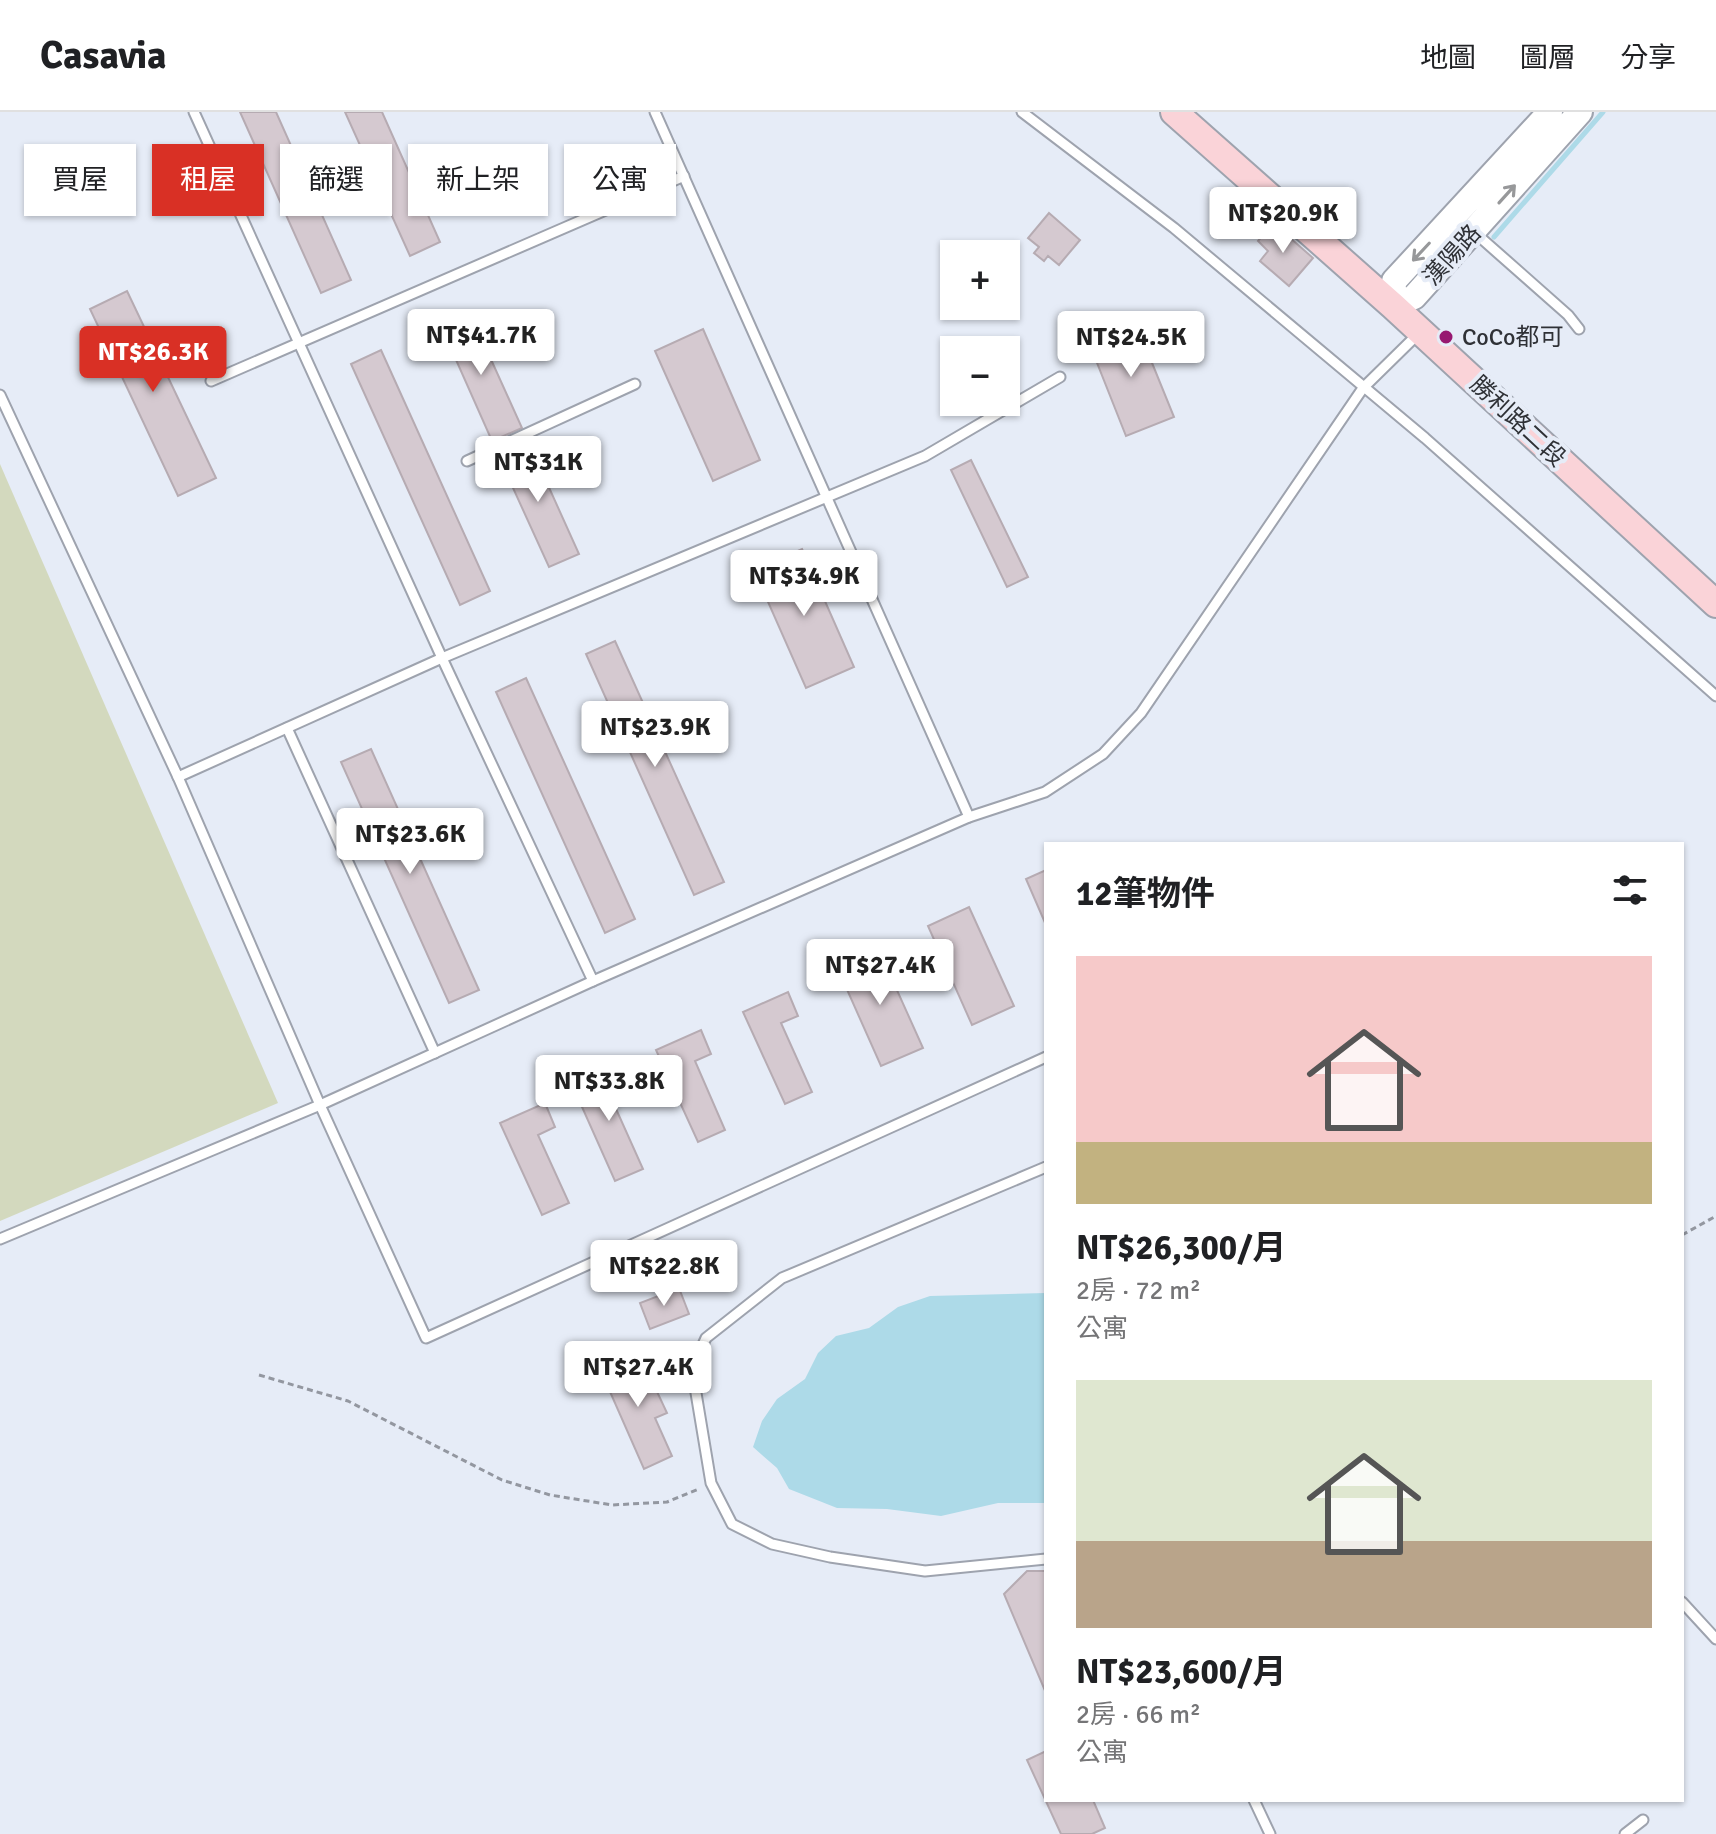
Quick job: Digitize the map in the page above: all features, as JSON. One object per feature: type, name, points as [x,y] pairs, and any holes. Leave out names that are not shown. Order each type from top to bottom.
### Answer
[{"type":"main road","name":"勝利路二段","points":[[1186,116],[1714,598]]},
{"type":"street","name":"漢陽路","points":[[1550,112],[1394,281],[1393,306],[1414,297],[1580,112]]},
{"type":"lane","points":[[194,112],[442,658],[593,981]]},
{"type":"lane","points":[[655,112],[969,817]]},
{"type":"lane","points":[[1022,112],[1174,228],[1425,438],[1716,696]]},
{"type":"lane","points":[[211,381],[684,176]]},
{"type":"lane","points":[[1473,231],[1568,315],[1579,329]]},
{"type":"lane","points":[[0,1239],[320,1105],[593,981],[969,817],[1045,792],[1103,754],[1141,713],[1363,388],[1420,331]]},
{"type":"lane","points":[[178,777],[442,658],[925,456],[1060,377]]},
{"type":"lane","points":[[467,461],[635,384]]},
{"type":"lane","points":[[0,395],[178,777],[320,1105],[426,1338],[1044,1058]]},
{"type":"lane","points":[[287,728],[435,1053]]},
{"type":"lane","points":[[1044,1168],[782,1278],[706,1338],[692,1369],[711,1483],[732,1524],[772,1544],[830,1557],[925,1571],[1044,1559]]},
{"type":"lane","points":[[1684,1604],[1716,1639]]},
{"type":"lane","points":[[1255,1802],[1270,1834]]},
{"type":"lane","points":[[1625,1834],[1643,1820]]},
{"type":"path","points":[[1684,1234],[1716,1216]]},
{"type":"path","points":[[259,1375],[348,1401],[502,1480],[550,1495],[612,1505],[667,1502],[711,1483]]},
{"type":"green space","points":[[0,464],[278,1103],[0,1221]]},
{"type":"water","points":[[1044,1293],[1044,1503],[998,1503],[941,1516],[887,1509],[837,1508],[789,1489],[777,1468],[753,1447],[762,1421],[777,1399],[805,1379],[818,1353],[836,1336],[869,1328],[898,1307],[930,1296]]},
{"type":"building","points":[[240,112],[276,112],[290,144],[280,144],[280,201],[264,166],[264,144],[254,144]]},
{"type":"building","points":[[345,112],[382,112],[408,170],[408,216],[428,216],[440,242],[410,256],[392,216],[392,144],[359,144]]},
{"type":"building","points":[[1049,213],[1080,240],[1059,265],[1048,256],[1044,261],[1034,253],[1039,247],[1028,238]]},
{"type":"building","points":[[287,216],[322,216],[351,280],[321,293]]},
{"type":"building","points":[[1273,223],[1313,258],[1289,286],[1260,261],[1268,251],[1258,241]]},
{"type":"building","points":[[127,291],[216,478],[178,496],[90,309]]},
{"type":"building","points":[[470,313],[522,428],[492,441],[441,326]]},
{"type":"building","points":[[1135,321],[1174,417],[1126,436],[1088,340]]},
{"type":"building","points":[[703,329],[760,460],[713,481],[655,351]]},
{"type":"building","points":[[381,350],[490,591],[460,605],[351,364]]},
{"type":"building","points":[[528,441],[579,554],[549,567],[498,455]]},
{"type":"building","points":[[971,460],[1028,577],[1007,587],[951,470]]},
{"type":"building","points":[[802,549],[854,667],[806,688],[754,570]]},
{"type":"building","points":[[615,641],[724,882],[694,895],[586,654]]},
{"type":"building","points":[[526,678],[635,919],[605,933],[496,692]]},
{"type":"building","points":[[371,749],[479,990],[449,1003],[341,762]]},
{"type":"building","points":[[1044,871],[1044,920],[1026,879]]},
{"type":"building","points":[[969,907],[1014,1006],[972,1025],[928,926]]},
{"type":"building","points":[[878,948],[923,1048],[881,1066],[837,967]]},
{"type":"building","points":[[788,992],[798,1016],[781,1023],[812,1092],[785,1104],[743,1012]]},
{"type":"building","points":[[701,1030],[711,1054],[695,1061],[725,1130],[698,1142],[656,1050]]},
{"type":"building","points":[[618,1069],[629,1093],[612,1100],[643,1169],[615,1181],[574,1089]]},
{"type":"building","points":[[545,1103],[555,1127],[538,1135],[569,1203],[542,1215],[500,1123]]},
{"type":"building","points":[[679,1288],[689,1314],[650,1329],[640,1303]]},
{"type":"building","points":[[631,1355],[638,1372],[646,1368],[667,1413],[655,1418],[672,1456],[644,1469],[600,1369]]},
{"type":"building","points":[[1027,1571],[1044,1571],[1044,1688],[1004,1594]]},
{"type":"building","points":[[1044,1752],[1044,1797],[1027,1760]]},
{"type":"building","points":[[1046,1802],[1094,1802],[1105,1828],[1092,1834],[1061,1834]]},
{"type":"waterway","points":[[1494,237],[1603,112]]},
{"type":"place","name":"CoCo都可","points":[[1446,337]]}]
